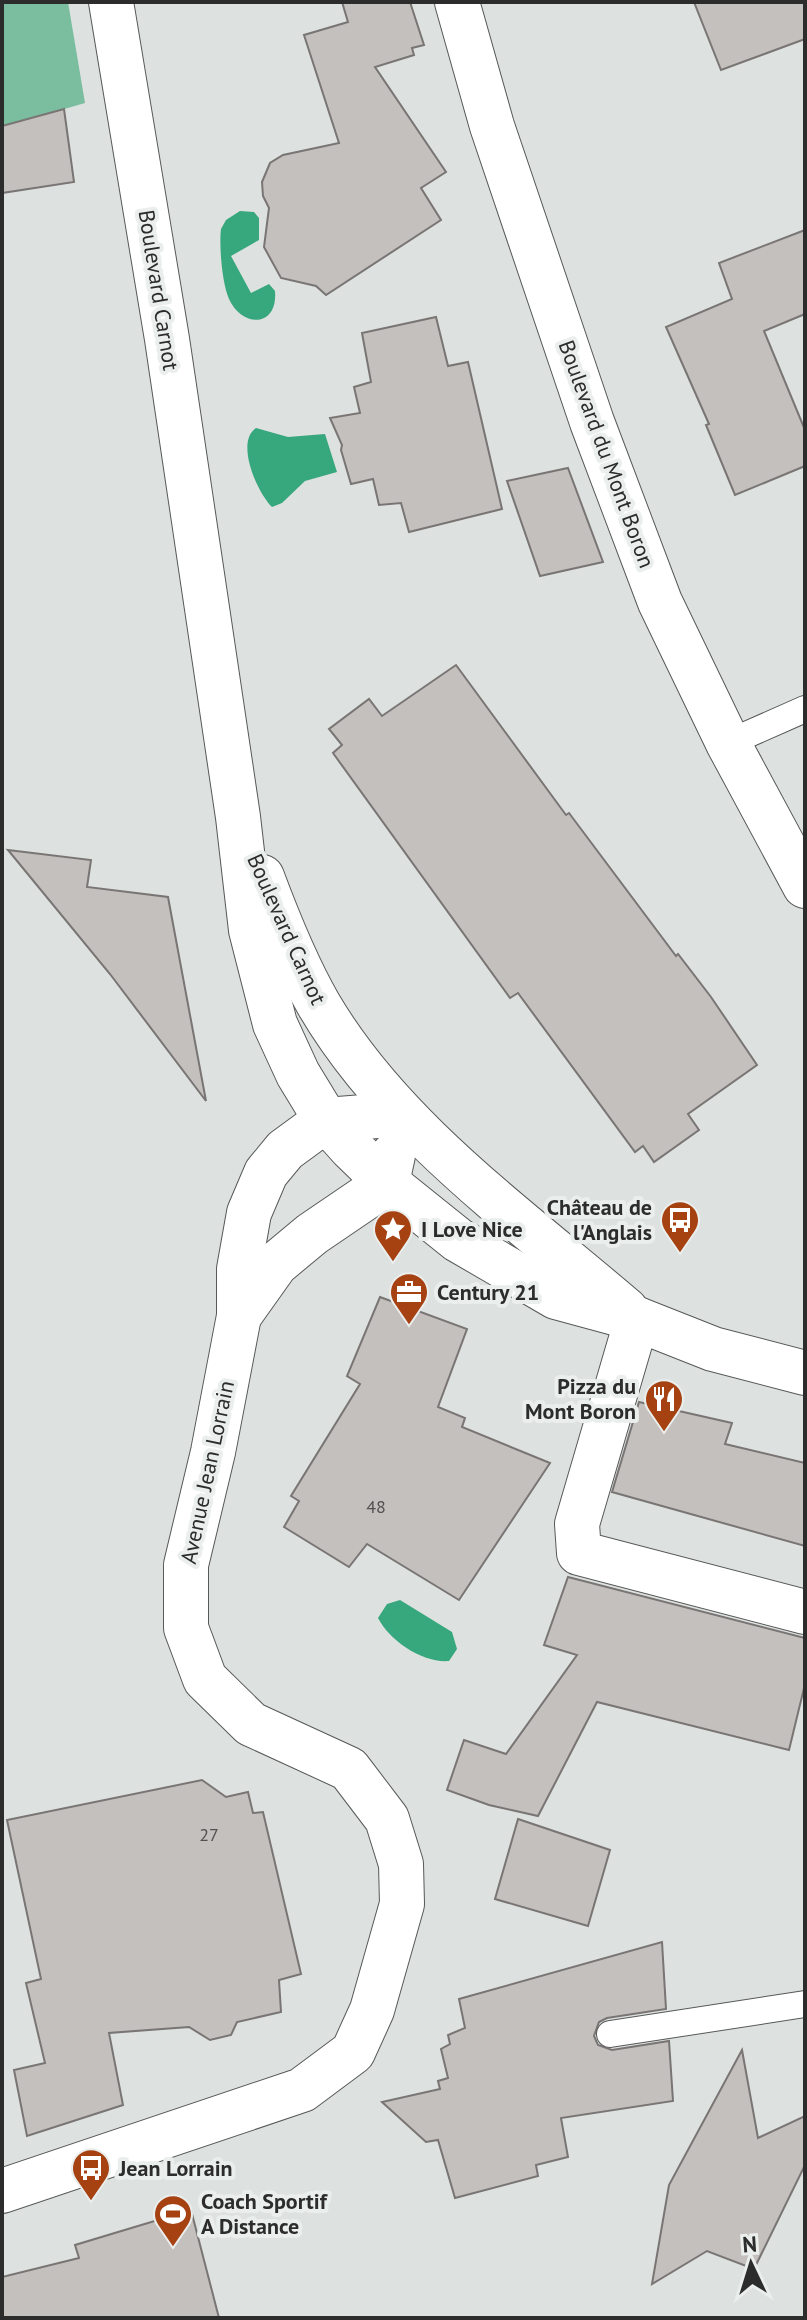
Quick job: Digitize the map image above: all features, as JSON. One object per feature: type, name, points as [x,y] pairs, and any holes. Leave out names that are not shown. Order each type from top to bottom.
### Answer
[{"type":"street","name":"Boulevard Carnot","points":[[111,2],[167,339],[238,817],[251,930],[275,1024],[298,1074],[326,1120],[387,1183],[458,1240],[556,1297],[637,1319]]},
{"type":"street","name":"Boulevard du Mont Boron","points":[[457,2],[492,126],[592,422],[660,602],[728,743],[805,886]]},
{"type":"street","name":"Boulevard Carnot","points":[[238,817],[279,921],[319,1005],[363,1068],[402,1114],[487,1196],[522,1221],[637,1319]]},
{"type":"street","points":[[326,1120],[402,1114],[387,1183]]},
{"type":"street","name":"Avenue Jean Lorrain","points":[[2,2191],[302,2090],[353,2052],[372,2010],[402,1904],[401,1864],[387,1819],[349,1769],[251,1724],[205,1679],[186,1628],[186,1565],[213,1452],[239,1316],[239,1269],[249,1213],[266,1173],[285,1150],[326,1120]]},
{"type":"street","name":"Avenue Jean Lorrain","points":[[239,1316],[276,1264],[312,1234],[387,1183]]},
{"type":"street","points":[[805,1373],[713,1349],[637,1319],[577,1524],[579,1553],[805,1612]]},
{"type":"lane","points":[[728,743],[805,709]]},
{"type":"lane","points":[[610,2034],[805,2004]]},
{"type":"shaded area","points":[[2,2],[68,2],[85,103],[2,127]]},
{"type":"shaded area","points":[[240,211],[254,212],[259,218],[259,240],[231,256],[251,293],[269,284],[275,291],[271,312],[258,320],[242,315],[235,308],[229,299],[223,274],[221,229],[226,220]]},
{"type":"shaded area","points":[[256,428],[288,437],[325,434],[337,472],[305,481],[282,503],[272,507],[250,467],[248,444]]},
{"type":"shaded area","points":[[400,1600],[452,1632],[457,1649],[449,1661],[428,1658],[408,1649],[383,1627],[378,1618],[387,1604]]},
{"type":"building","points":[[342,2],[410,2],[424,45],[412,48],[414,55],[375,67],[446,172],[421,188],[441,220],[326,295],[316,286],[281,278],[264,247],[269,208],[263,196],[262,182],[270,163],[283,155],[339,143],[304,35],[348,22]]},
{"type":"building","points":[[694,2],[805,2],[805,39],[721,70]]},
{"type":"building","points":[[64,109],[74,182],[2,193],[2,126]]},
{"type":"building","points":[[805,230],[805,314],[764,331],[805,430],[805,466],[735,495],[706,425],[709,424],[666,327],[732,299],[719,263]]},
{"type":"building","points":[[436,317],[448,366],[468,362],[502,509],[409,532],[401,503],[379,505],[373,479],[351,484],[342,445],[330,418],[360,413],[354,387],[371,382],[362,333]]},
{"type":"building","points":[[568,468],[603,562],[540,576],[507,481]]},
{"type":"building","points":[[456,665],[566,815],[569,813],[676,956],[678,954],[711,997],[757,1065],[688,1114],[699,1130],[654,1162],[643,1146],[635,1152],[518,993],[510,998],[333,753],[342,745],[329,729],[369,699],[382,716]]},
{"type":"building","points":[[8,850],[91,860],[87,887],[168,897],[206,1101],[110,974]]},
{"type":"building","points":[[380,1297],[467,1329],[438,1407],[465,1418],[462,1427],[550,1463],[459,1600],[367,1544],[349,1567],[284,1527],[299,1501],[291,1496],[360,1384],[347,1376]]},
{"type":"building","points":[[639,1402],[732,1423],[725,1444],[805,1463],[805,1546],[612,1492]]},
{"type":"building","points":[[568,1577],[805,1638],[805,1684],[789,1750],[597,1702],[538,1816],[489,1805],[447,1790],[464,1740],[506,1754],[577,1655],[544,1645]]},
{"type":"building","points":[[202,1780],[226,1797],[248,1792],[253,1813],[263,1812],[301,1974],[279,1980],[281,2012],[237,2022],[231,2035],[210,2040],[189,2027],[109,2033],[123,2105],[27,2136],[14,2070],[45,2063],[26,1983],[41,1979],[7,1820]]},
{"type":"building","points":[[518,1819],[610,1850],[588,1926],[495,1899]]},
{"type":"building","points":[[662,1942],[666,2009],[607,2018],[599,2022],[594,2036],[598,2045],[612,2050],[669,2041],[673,2101],[561,2118],[568,2157],[536,2165],[538,2176],[455,2198],[438,2140],[426,2142],[382,2102],[440,2089],[438,2081],[448,2078],[441,2049],[450,2044],[448,2035],[465,2028],[459,1999]]},
{"type":"building","points":[[742,2050],[758,2138],[805,2116],[805,2165],[754,2269],[707,2251],[652,2284],[669,2185]]},
{"type":"building","points":[[191,2210],[219,2318],[2,2318],[2,2277],[79,2258],[75,2245]]},
{"type":"place","name":"Château de l'Anglais","points":[[680,1254]]},
{"type":"place","name":"I Love Nice","points":[[393,1263]]},
{"type":"place","name":"Century 21","points":[[409,1326]]},
{"type":"place","name":"Pizza du Mont Boron","points":[[664,1433]]},
{"type":"place","name":"Jean Lorrain","points":[[91,2202]]},
{"type":"place","name":"Coach Sportif A Distance","points":[[173,2248]]}]
